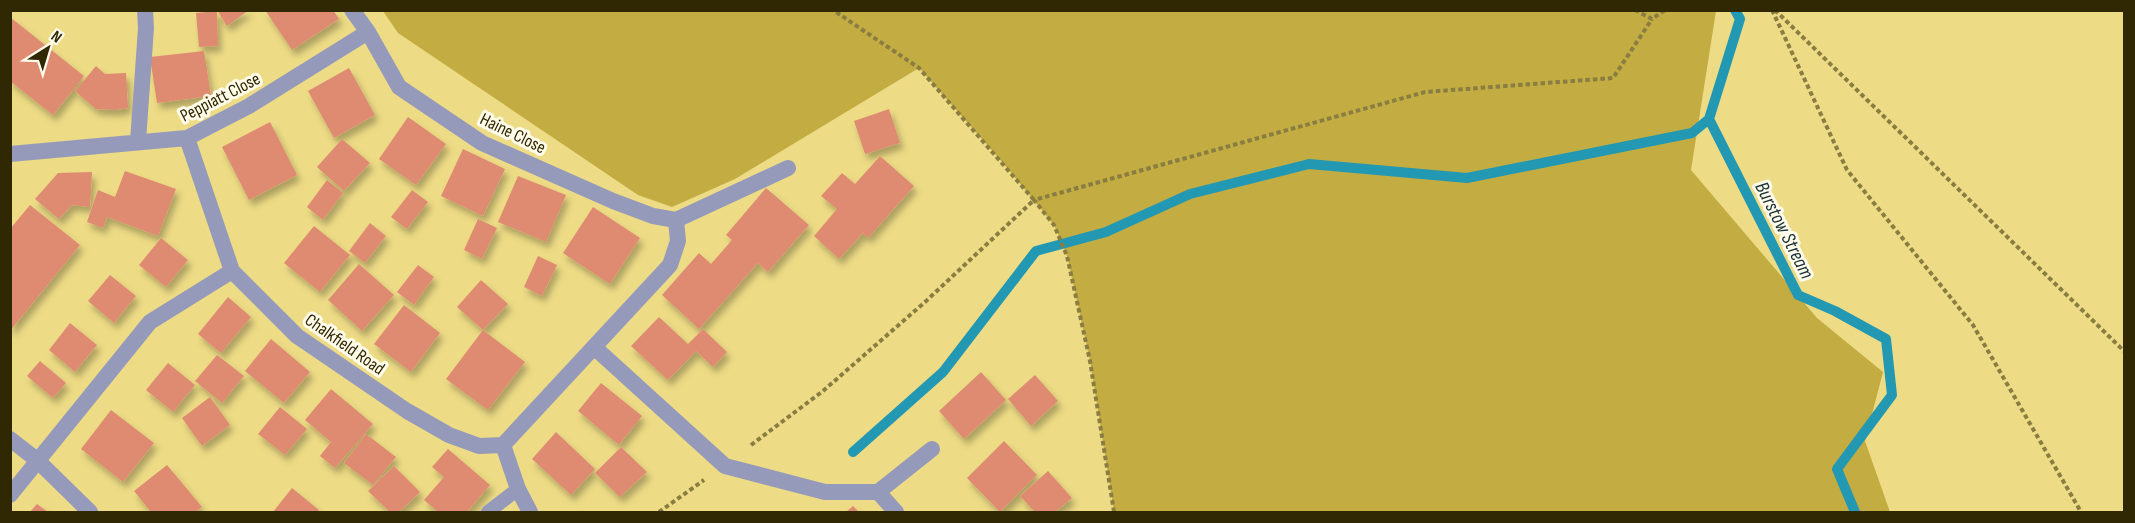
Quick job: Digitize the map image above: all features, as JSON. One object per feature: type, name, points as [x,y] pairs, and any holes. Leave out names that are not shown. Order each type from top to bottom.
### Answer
[{"type":"street","points":[[138,141],[146,28],[145,10]]},
{"type":"street","points":[[352,10],[368,32]]},
{"type":"street","name":"Peppiatt Close","points":[[10,154],[187,138],[249,106],[368,32]]},
{"type":"street","name":"Haine Close","points":[[368,32],[399,87],[482,143],[613,201],[653,216],[676,220]]},
{"type":"street","name":"Chalkfield Road","points":[[187,138],[232,271],[297,336],[407,411],[449,435],[479,446],[503,445]]},
{"type":"street","points":[[530,513],[518,489],[503,445],[670,266],[678,241],[676,220],[788,168]]},
{"type":"street","points":[[10,495],[150,322],[232,271]]},
{"type":"street","points":[[594,346],[725,466],[825,492],[878,492],[932,449]]},
{"type":"street","points":[[10,439],[38,460],[90,513]]},
{"type":"street","points":[[878,492],[896,513]]},
{"type":"lane","points":[[488,513],[518,489]]},
{"type":"path","points":[[833,10],[919,68],[1054,225],[1066,256],[1090,361],[1114,513]]},
{"type":"path","points":[[1635,10],[1652,19]]},
{"type":"path","points":[[659,513],[823,391],[925,302],[1034,200],[1425,92],[1613,78],[1652,19],[1665,10]]},
{"type":"path","points":[[1773,10],[2124,351]]},
{"type":"path","points":[[1773,10],[1847,170],[1973,325],[2081,513]]},
{"type":"shaded area","points":[[383,11],[1716,11],[1691,170],[1817,318],[1883,372],[1865,441],[1890,512],[1114,512],[1090,361],[1067,256],[1054,225],[919,68],[735,179],[672,207],[638,195],[398,33]]},
{"type":"building","points":[[217,10],[249,10],[227,26]]},
{"type":"building","points":[[265,10],[333,10],[339,19],[292,50]]},
{"type":"building","points":[[217,11],[218,46],[199,47],[196,13]]},
{"type":"building","points":[[10,17],[84,76],[53,115],[10,81]]},
{"type":"building","points":[[204,51],[211,96],[157,103],[150,57]]},
{"type":"building","points":[[96,66],[105,74],[126,73],[128,108],[96,109],[75,91]]},
{"type":"building","points":[[349,68],[375,115],[334,138],[308,91]]},
{"type":"building","points":[[889,109],[900,143],[865,154],[854,121]]},
{"type":"building","points":[[408,117],[446,144],[416,185],[379,159]]},
{"type":"building","points":[[270,122],[297,175],[249,200],[222,147]]},
{"type":"building","points":[[342,139],[370,163],[344,191],[317,167]]},
{"type":"building","points":[[463,149],[505,169],[483,216],[441,196]]},
{"type":"building","points":[[880,156],[914,186],[868,238],[863,233],[839,259],[814,236],[837,209],[821,196],[842,173],[855,184]]},
{"type":"building","points":[[125,171],[176,189],[158,236],[107,217],[103,228],[87,222],[98,190],[115,197]]},
{"type":"building","points":[[92,172],[90,207],[72,205],[59,219],[35,199],[58,173]]},
{"type":"building","points":[[518,176],[566,195],[546,242],[498,222]]},
{"type":"building","points":[[327,180],[343,193],[323,220],[307,207]]},
{"type":"building","points":[[766,188],[809,225],[768,272],[758,263],[699,329],[662,295],[699,253],[711,264],[732,240],[726,235]]},
{"type":"building","points":[[412,190],[428,202],[407,229],[391,217]]},
{"type":"building","points":[[30,205],[80,245],[10,331],[10,229]]},
{"type":"building","points":[[593,207],[640,238],[610,284],[563,253]]},
{"type":"building","points":[[478,219],[497,228],[482,259],[464,250]]},
{"type":"building","points":[[370,223],[386,236],[365,263],[349,251]]},
{"type":"building","points":[[314,226],[350,255],[320,292],[284,263]]},
{"type":"building","points":[[161,238],[188,260],[166,287],[139,265]]},
{"type":"building","points":[[538,256],[557,265],[542,296],[524,287]]},
{"type":"building","points":[[359,264],[394,295],[362,331],[328,300]]},
{"type":"building","points":[[418,265],[434,277],[414,305],[397,292]]},
{"type":"building","points":[[110,275],[136,296],[114,323],[88,301]]},
{"type":"building","points":[[481,280],[508,304],[483,330],[457,307]]},
{"type":"building","points":[[228,297],[251,317],[221,353],[198,334]]},
{"type":"building","points":[[404,305],[440,333],[411,372],[374,344]]},
{"type":"building","points":[[659,317],[688,344],[703,329],[727,352],[713,367],[696,351],[668,380],[631,346]]},
{"type":"building","points":[[70,323],[97,345],[75,372],[49,350]]},
{"type":"building","points":[[483,330],[525,362],[488,410],[446,379]]},
{"type":"building","points":[[271,339],[310,372],[284,403],[245,371]]},
{"type":"building","points":[[217,355],[244,376],[222,403],[195,381]]},
{"type":"building","points":[[40,361],[66,383],[53,398],[27,376]]},
{"type":"building","points":[[168,363],[195,385],[173,412],[146,390]]},
{"type":"building","points":[[981,372],[1006,400],[964,439],[939,411]]},
{"type":"building","points":[[1035,375],[1058,401],[1031,426],[1008,399]]},
{"type":"building","points":[[601,383],[642,416],[619,445],[578,411]]},
{"type":"building","points":[[331,389],[373,424],[335,468],[320,456],[331,442],[305,420]]},
{"type":"building","points":[[210,397],[230,425],[202,446],[182,418]]},
{"type":"building","points":[[280,407],[307,429],[285,455],[258,434]]},
{"type":"building","points":[[111,410],[154,443],[123,482],[81,449]]},
{"type":"building","points":[[556,432],[595,469],[571,495],[532,459]]},
{"type":"building","points":[[366,434],[396,457],[373,485],[344,463]]},
{"type":"building","points":[[1004,441],[1037,475],[1000,512],[967,478]]},
{"type":"building","points":[[621,447],[647,472],[620,497],[595,473]]},
{"type":"building","points":[[448,449],[490,485],[467,512],[438,512],[424,500],[444,477],[432,467]]},
{"type":"building","points":[[167,465],[202,507],[195,512],[151,512],[134,491]]},
{"type":"building","points":[[394,466],[420,492],[399,512],[390,512],[368,491]]},
{"type":"building","points":[[1048,471],[1072,498],[1055,512],[1035,512],[1020,496]]},
{"type":"building","points":[[292,488],[319,510],[317,512],[273,512]]},
{"type":"building","points":[[37,504],[48,512],[30,512]]},
{"type":"building","points":[[853,506],[859,512],[846,512]]},
{"type":"waterway","name":"Burstow Stream","points":[[1735,10],[1740,19],[1709,119],[1798,295],[1835,311],[1886,339],[1892,395],[1837,469],[1855,512]]},
{"type":"waterway","points":[[853,452],[943,372],[1036,251],[1106,232],[1190,194],[1309,164],[1467,178],[1692,133],[1709,119]]}]
